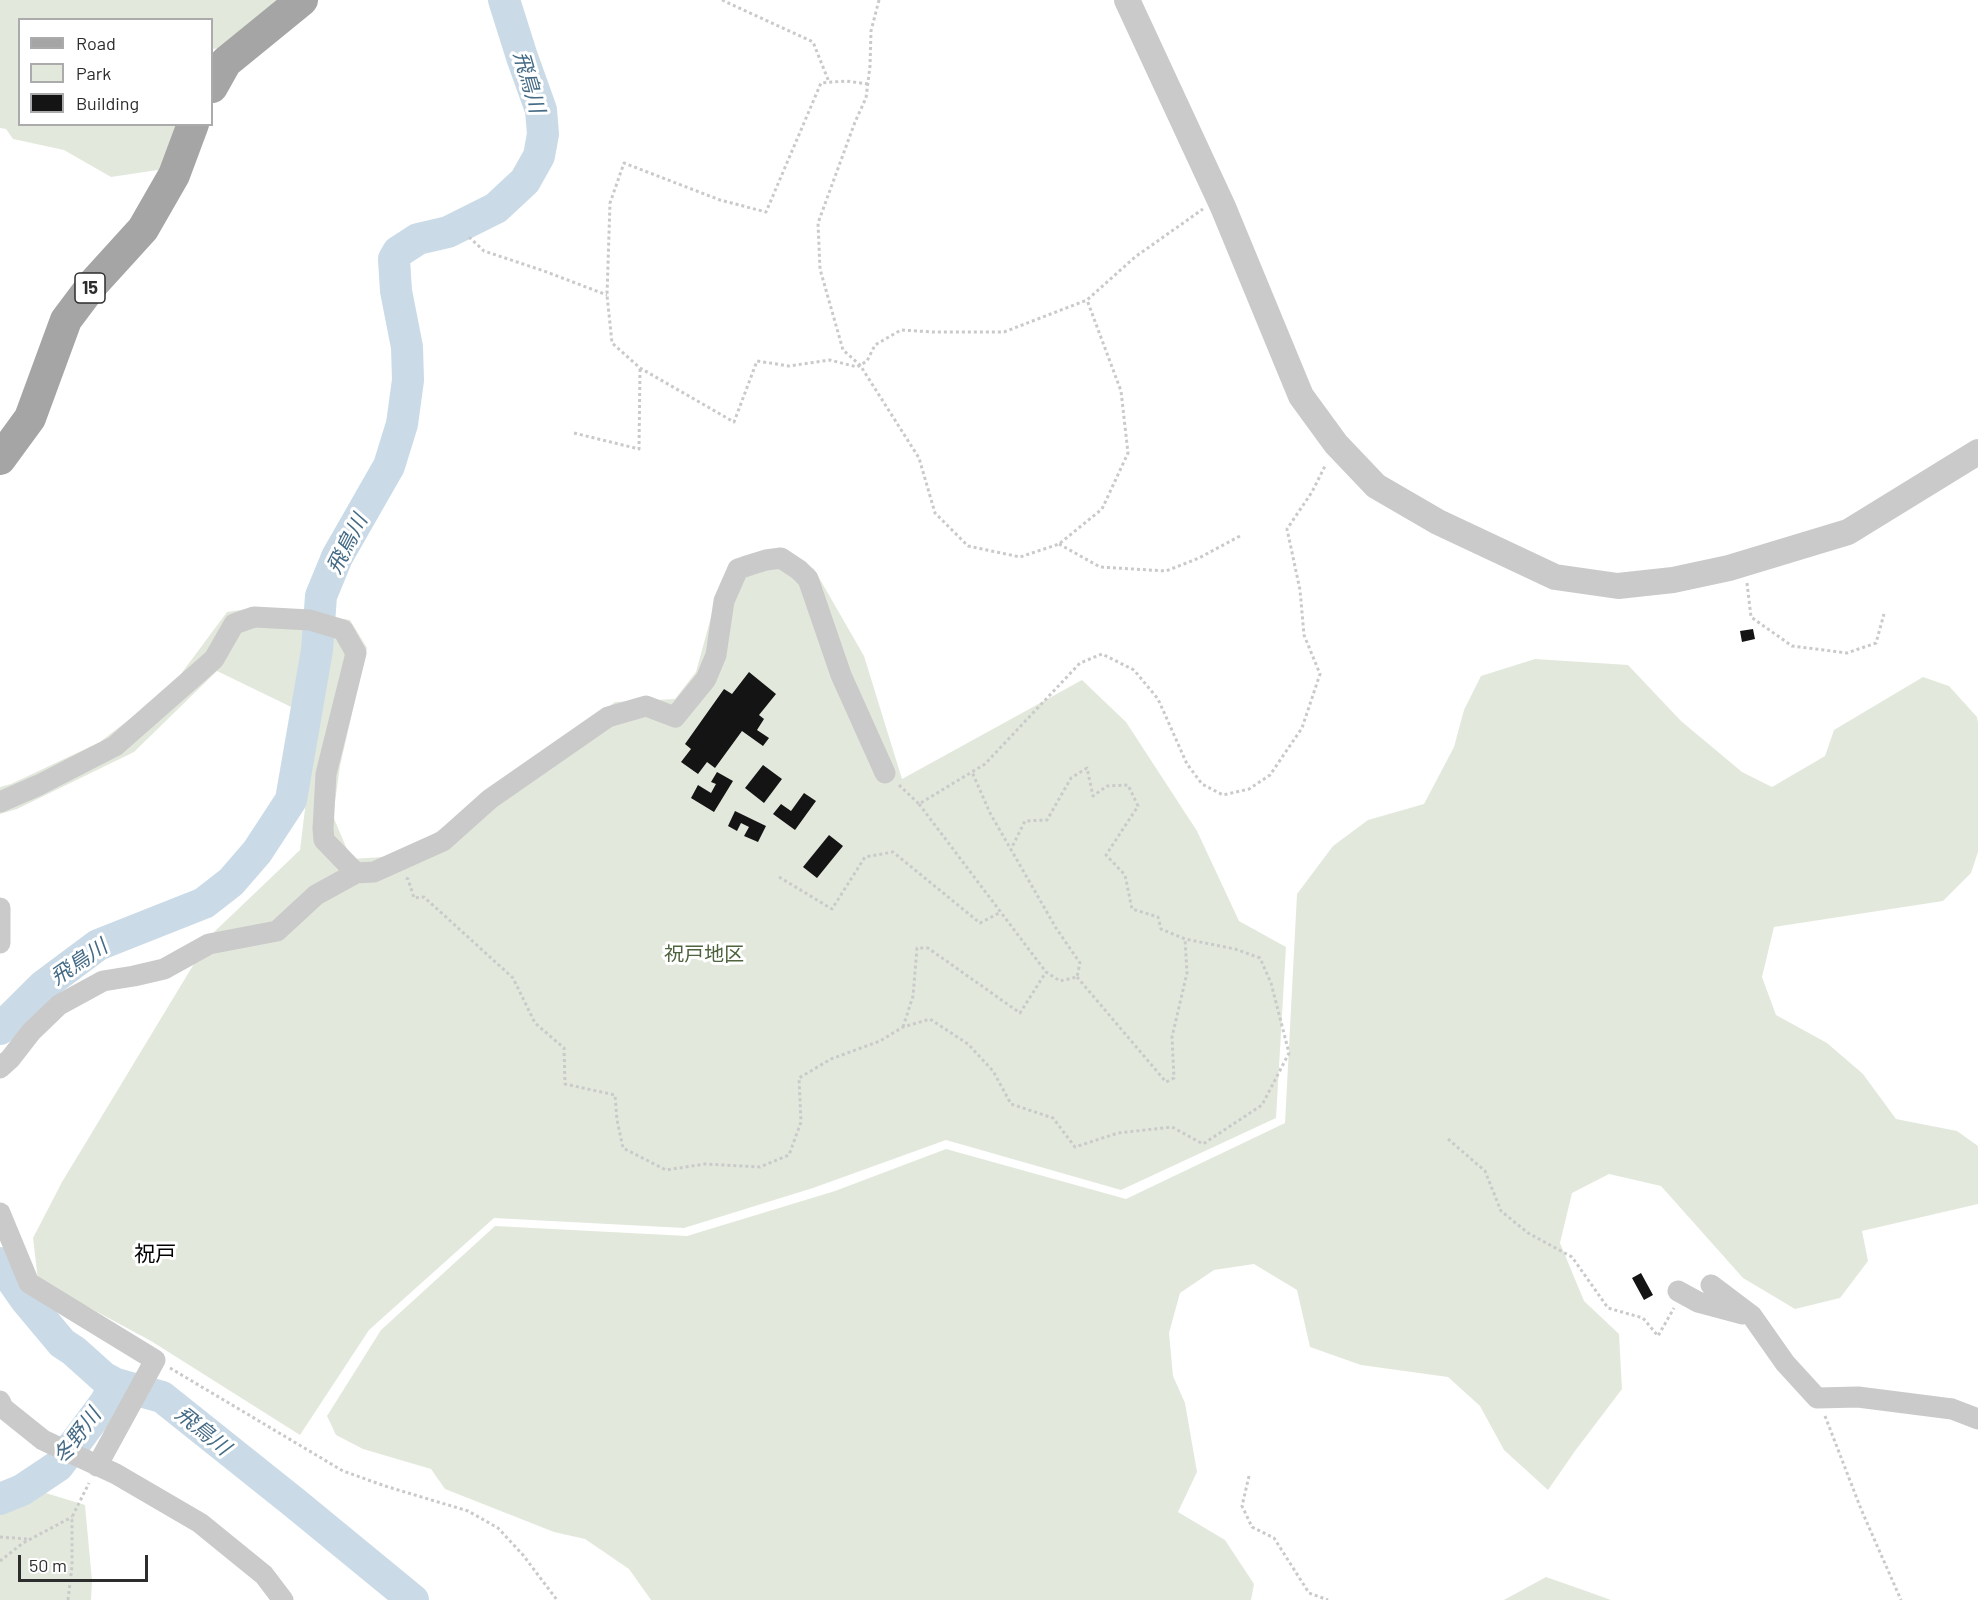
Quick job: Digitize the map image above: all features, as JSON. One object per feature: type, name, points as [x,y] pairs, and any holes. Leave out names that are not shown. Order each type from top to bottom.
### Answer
[{"type":"main road","points":[[213,85],[226,62],[302,0]]},
{"type":"main road","name":"15","points":[[0,459],[30,418],[66,320],[93,284],[143,229],[174,176],[192,126]]},
{"type":"street","points":[[1126,0],[1219,198],[1301,396],[1336,444],[1376,486],[1438,522],[1555,577],[1618,586],[1673,580],[1744,563],[1848,532],[1978,452]]},
{"type":"street","points":[[0,1068],[31,1032],[59,1005],[103,981],[164,969],[209,944],[277,932],[316,895],[365,872],[443,841],[490,799],[608,717],[646,706],[675,717],[706,679],[716,655],[724,601],[738,569],[781,558],[808,579],[841,675],[885,773]]},
{"type":"street","points":[[0,802],[115,746],[214,659],[234,624],[254,617],[309,620],[343,630],[356,653],[326,774],[323,829],[324,840],[365,872]]},
{"type":"street","points":[[0,908],[0,943]]},
{"type":"street","points":[[0,1213],[29,1283],[156,1360],[97,1466]]},
{"type":"street","points":[[1711,1285],[1752,1316],[1785,1364],[1817,1398],[1858,1397],[1917,1404],[1952,1409],[1978,1419]]},
{"type":"street","points":[[1680,1292],[1698,1302],[1752,1316]]},
{"type":"street","points":[[0,1401],[3,1408],[43,1440],[116,1474],[200,1523],[264,1575],[283,1600]]},
{"type":"path","points":[[722,0],[813,42],[829,82]]},
{"type":"path","points":[[879,0],[871,31],[866,98],[818,223],[820,269],[843,350],[861,365],[920,458],[935,513],[968,546],[1020,557],[1059,544],[1102,509],[1128,453],[1121,391],[1087,300]]},
{"type":"path","points":[[868,84],[846,81],[821,83],[766,212],[720,200],[624,163],[610,203],[607,295],[612,343],[640,368],[734,422],[757,361],[789,366],[830,360],[857,367],[867,360],[875,345],[901,330],[1004,332],[1087,300],[1135,257],[1219,198]]},
{"type":"path","points":[[469,237],[484,251],[544,270],[607,295]]},
{"type":"path","points":[[574,434],[639,449],[640,368]]},
{"type":"path","points":[[920,804],[986,764],[1080,663],[1102,654],[1134,670],[1158,699],[1187,764],[1202,784],[1223,795],[1249,789],[1270,775],[1302,728],[1320,674],[1304,635],[1300,590],[1287,529],[1312,492],[1336,444]]},
{"type":"path","points":[[1059,544],[1100,567],[1166,571],[1199,558],[1240,536]]},
{"type":"path","points":[[1744,563],[1751,617],[1792,646],[1846,653],[1876,643],[1884,614]]},
{"type":"path","points":[[365,872],[408,879],[414,898],[424,897],[513,978],[535,1023],[564,1048],[566,1084],[615,1095],[623,1148],[666,1170],[705,1164],[760,1167],[789,1155],[801,1122],[799,1078],[831,1059],[880,1041],[903,1027],[930,1019],[968,1044],[993,1071],[1011,1104],[1053,1118],[1076,1147],[1118,1133],[1172,1127],[1203,1144],[1262,1105],[1289,1053],[1271,983],[1260,958],[1234,949],[1185,939],[1161,929],[1158,917],[1132,909],[1125,876],[1106,855],[1138,806],[1128,785],[1107,786],[1093,796],[1087,768],[1071,778],[1047,820],[1024,820],[1011,849]]},
{"type":"path","points":[[972,772],[990,813],[1056,928],[1080,963],[1077,977]]},
{"type":"path","points":[[885,773],[920,804],[1046,972],[1060,981],[1077,977]]},
{"type":"path","points":[[779,877],[832,909],[865,857],[893,852],[980,923],[1001,912]]},
{"type":"path","points":[[1077,977],[1166,1082],[1174,1078],[1173,1037],[1187,974],[1185,939]]},
{"type":"path","points":[[903,1027],[913,996],[917,948],[928,948],[1020,1012],[1046,972]]},
{"type":"path","points":[[1448,1138],[1485,1171],[1501,1211],[1528,1233],[1572,1257],[1608,1308],[1643,1318],[1658,1336],[1680,1292]]},
{"type":"path","points":[[156,1360],[343,1471],[468,1511],[498,1528],[523,1555],[557,1600]]},
{"type":"path","points":[[1817,1398],[1861,1509],[1901,1600]]},
{"type":"path","points":[[68,1600],[72,1566],[72,1517],[97,1466]]},
{"type":"path","points":[[1249,1476],[1242,1506],[1252,1527],[1274,1538],[1309,1593],[1328,1600]]},
{"type":"path","points":[[0,1561],[30,1539],[72,1517]]},
{"type":"path","points":[[0,1537],[30,1539]]},
{"type":"green space","points":[[0,0],[280,0],[230,47],[213,49],[213,18],[18,18],[18,126],[184,126],[171,168],[111,177],[64,150],[13,139],[6,129],[0,128]]},
{"type":"green space","name":"祝戸地区","points":[[780,551],[814,569],[864,656],[902,779],[1082,680],[1126,722],[1197,831],[1239,921],[1286,947],[1276,1118],[1121,1190],[946,1140],[813,1188],[684,1228],[494,1218],[369,1330],[300,1435],[151,1341],[38,1280],[33,1238],[62,1182],[212,934],[300,850],[316,719],[217,671],[134,752],[17,809],[0,814],[0,787],[100,742],[172,686],[227,612],[261,607],[350,620],[367,648],[340,766],[333,816],[351,859],[383,857],[431,836],[615,702],[675,699],[696,672],[720,584],[742,556]]},
{"type":"green space","points":[[1535,659],[1628,665],[1681,721],[1742,772],[1772,787],[1825,756],[1834,730],[1923,677],[1949,686],[1977,717],[1978,723],[1978,852],[1971,873],[1943,901],[1774,927],[1762,977],[1776,1015],[1827,1043],[1863,1074],[1896,1119],[1957,1131],[1978,1146],[1978,1204],[1862,1231],[1868,1261],[1840,1298],[1795,1309],[1743,1278],[1661,1186],[1609,1174],[1572,1193],[1560,1243],[1584,1301],[1619,1334],[1622,1389],[1548,1490],[1504,1450],[1480,1406],[1448,1377],[1361,1365],[1310,1347],[1297,1290],[1254,1264],[1214,1270],[1180,1293],[1169,1333],[1173,1376],[1185,1403],[1197,1472],[1178,1512],[1225,1540],[1254,1584],[1251,1600],[651,1600],[629,1569],[585,1539],[554,1532],[445,1489],[431,1469],[363,1449],[336,1435],[327,1416],[381,1330],[495,1226],[687,1236],[835,1191],[946,1149],[1126,1199],[1285,1123],[1297,894],[1333,846],[1368,820],[1424,804],[1454,747],[1464,710],[1481,676]]},
{"type":"green space","points":[[36,1490],[85,1505],[92,1581],[91,1600],[0,1600],[0,1513]]},
{"type":"green space","points":[[1546,1577],[1586,1591],[1611,1600],[1504,1600]]},
{"type":"building","points":[[1753,629],[1755,639],[1742,642],[1740,631]]},
{"type":"building","points":[[749,672],[776,694],[759,715],[764,719],[757,730],[769,738],[763,746],[742,731],[715,768],[707,762],[698,774],[681,762],[691,749],[685,744],[724,689],[732,694]]},
{"type":"building","points":[[763,765],[782,779],[764,803],[745,788]]},
{"type":"building","points":[[717,772],[733,781],[714,812],[691,798],[698,785],[711,793],[716,784],[711,782]]},
{"type":"building","points":[[804,793],[816,801],[795,830],[773,814],[781,804],[791,811]]},
{"type":"building","points":[[735,811],[766,826],[758,842],[744,836],[749,827],[741,823],[737,831],[728,826]]},
{"type":"building","points":[[829,835],[843,846],[817,878],[803,867]]},
{"type":"building","points":[[1641,1273],[1653,1295],[1644,1300],[1632,1278]]},
{"type":"waterway","name":"飛鳥川","points":[[0,1029],[43,986],[98,945],[204,903],[231,882],[257,852],[291,800],[317,650],[321,596],[337,557],[389,466],[402,424],[408,380],[407,347],[396,291],[394,259],[398,252],[418,239],[448,232],[496,208],[525,181],[539,156],[543,134],[541,110],[504,0]]},
{"type":"waterway","name":"飛鳥川","points":[[0,1263],[26,1300],[62,1343],[103,1377],[116,1384],[162,1397],[413,1600]]},
{"type":"waterway","name":"冬野川","points":[[0,1499],[22,1490],[58,1466],[105,1403],[116,1384]]},
{"type":"district","name":"祝戸","points":[[155,1254]]}]
